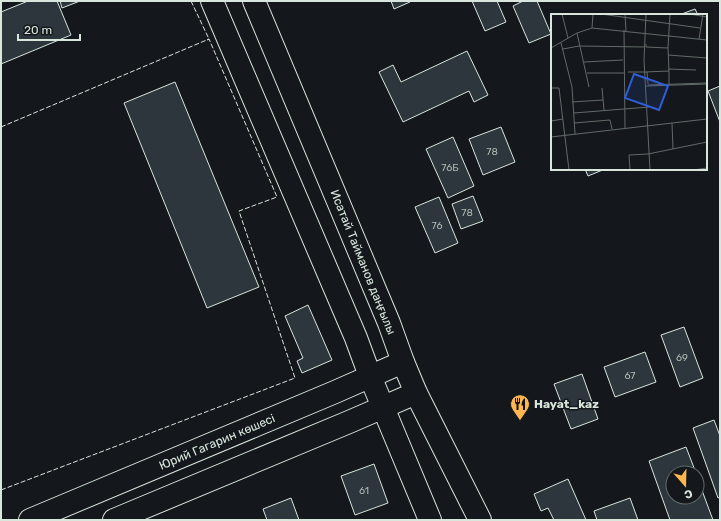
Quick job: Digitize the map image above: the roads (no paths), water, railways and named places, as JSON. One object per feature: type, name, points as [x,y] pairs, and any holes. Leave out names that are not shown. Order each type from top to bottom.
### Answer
[{"type":"main road","points":[[212,1],[356,338],[383,408],[430,520]]},
{"type":"main road","name":"Исатай Тайманов даңғылы","points":[[254,1],[389,323],[416,393],[480,520]]},
{"type":"main road","name":"Юрий Гагарин көшесі","points":[[30,520],[403,362]]},
{"type":"main road","points":[[114,520],[416,393]]},
{"type":"place","name":"Hayat_kaz","points":[[520,421]]}]
